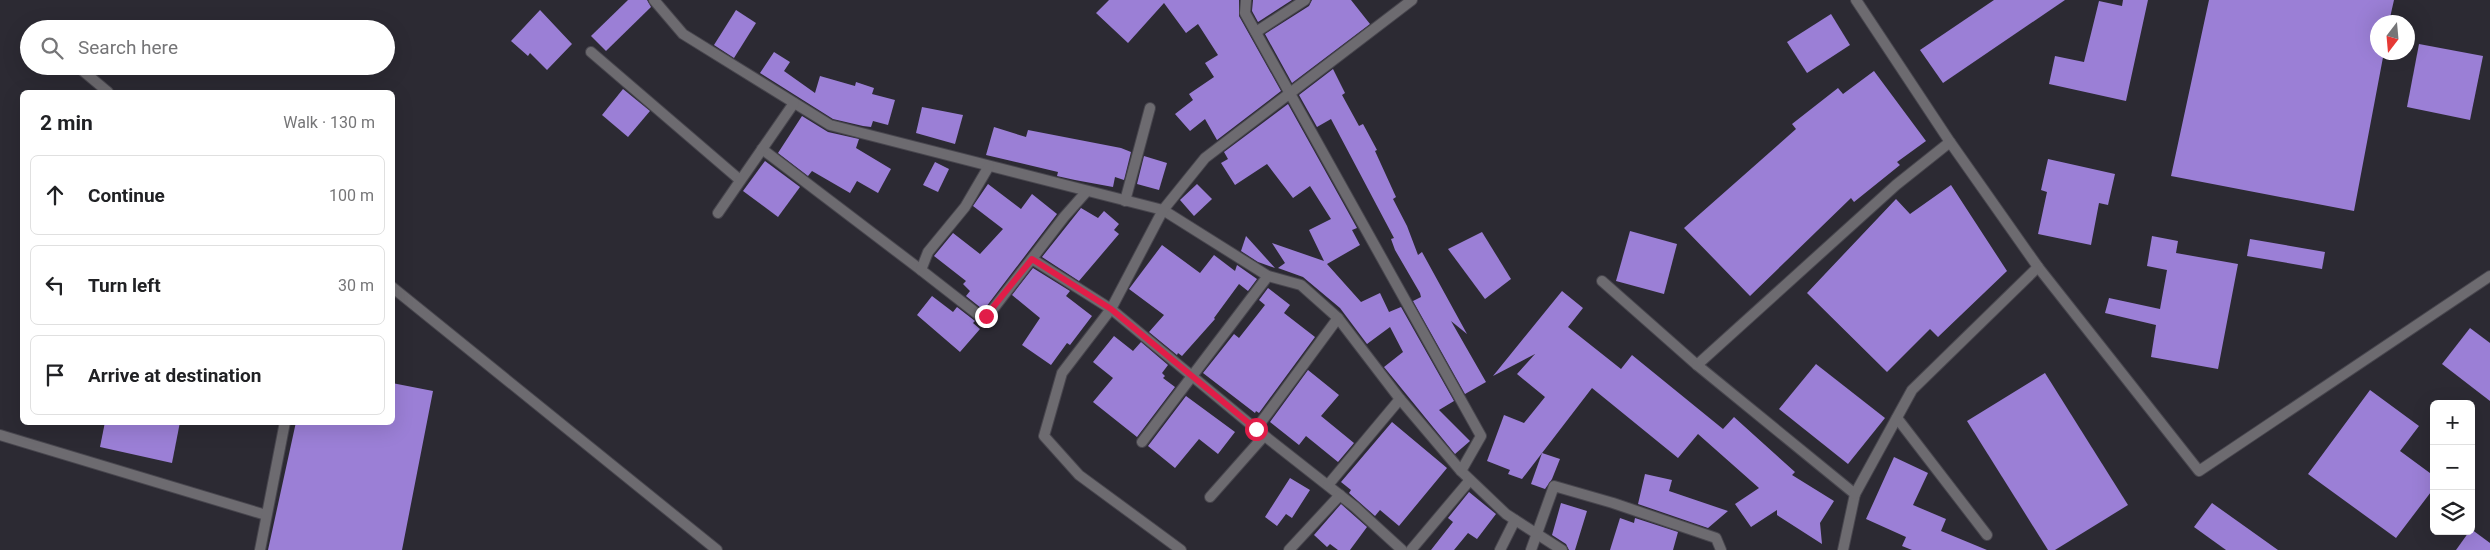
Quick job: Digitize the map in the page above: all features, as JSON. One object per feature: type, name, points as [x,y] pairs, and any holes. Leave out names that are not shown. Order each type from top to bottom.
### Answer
[{"type":"street","points":[[654,0],[683,34],[830,125],[1164,210],[1268,276],[1301,285],[1338,318],[1400,399],[1461,471],[1515,520],[1562,550]]},
{"type":"street","points":[[1246,0],[1245,13],[1481,436],[1461,471]]},
{"type":"street","points":[[1256,32],[1305,0]]},
{"type":"street","points":[[1181,550],[1079,474],[1044,436],[1062,373],[1111,309],[1164,210],[1204,158],[1412,0]]},
{"type":"street","points":[[1856,0],[1950,142],[2038,267],[2199,471],[2490,276]]},
{"type":"street","points":[[591,52],[740,180]]},
{"type":"street","points":[[88,75],[106,90]]},
{"type":"street","points":[[718,214],[794,103]]},
{"type":"street","points":[[1126,201],[1150,108]]},
{"type":"street","points":[[1697,365],[1896,185],[1950,142]]},
{"type":"street","points":[[762,149],[980,316],[986,316],[1087,191]]},
{"type":"street","points":[[921,270],[928,252],[965,207],[989,166]]},
{"type":"street","points":[[1032,259],[1111,309],[1193,375],[1264,436],[1328,485],[1402,550]]},
{"type":"street","points":[[1842,550],[1855,494],[1912,390],[2038,267]]},
{"type":"street","points":[[1142,442],[1268,276]]},
{"type":"street","points":[[1602,280],[1697,365],[1855,494]]},
{"type":"street","points":[[395,289],[717,550]]},
{"type":"street","points":[[1256,429],[1338,318]]},
{"type":"street","points":[[1328,485],[1400,399]]},
{"type":"street","points":[[1896,418],[1987,535]]},
{"type":"street","points":[[260,550],[284,425]]},
{"type":"street","points":[[0,436],[266,515]]},
{"type":"street","points":[[1210,497],[1264,436]]},
{"type":"street","points":[[1412,550],[1470,480]]},
{"type":"street","points":[[1531,550],[1554,486],[1612,503],[1716,538],[1721,550]]},
{"type":"street","points":[[1290,550],[1340,495]]},
{"type":"street","points":[[1500,550],[1515,520]]},
{"type":"building","points":[[628,0],[647,0],[651,7],[606,51],[591,36]]},
{"type":"building","points":[[1109,0],[1239,0],[1239,16],[1281,91],[1217,140],[1205,119],[1190,131],[1175,114],[1193,100],[1189,94],[1214,77],[1205,63],[1218,55],[1198,24],[1186,33],[1164,3],[1128,43],[1096,13]]},
{"type":"building","points":[[1253,0],[1292,0],[1258,22],[1252,11]]},
{"type":"building","points":[[1312,0],[1351,0],[1370,24],[1292,83],[1265,34],[1309,6]]},
{"type":"building","points":[[1994,0],[2065,0],[1943,83],[1920,50]]},
{"type":"building","points":[[2123,0],[2148,0],[2126,101],[2049,84],[2055,56],[2084,62],[2099,1],[2122,6]]},
{"type":"building","points":[[2209,0],[2394,0],[2391,15],[2370,15],[2370,60],[2382,60],[2354,211],[2171,176]]},
{"type":"building","points":[[540,10],[572,44],[547,70],[530,53],[528,56],[511,41]]},
{"type":"building","points":[[736,10],[756,23],[734,58],[714,45]]},
{"type":"building","points":[[1831,14],[1850,45],[1807,73],[1787,42]]},
{"type":"building","points":[[2419,44],[2483,56],[2470,120],[2407,107]]},
{"type":"building","points":[[774,52],[790,62],[784,71],[815,93],[820,76],[855,86],[856,82],[874,88],[872,94],[895,100],[888,125],[873,121],[871,127],[833,119],[760,73]]},
{"type":"building","points":[[1333,69],[1345,93],[1342,95],[1359,126],[1363,124],[1377,150],[1375,151],[1396,197],[1393,199],[1407,226],[1418,255],[1422,252],[1467,334],[1451,321],[1486,382],[1465,394],[1413,301],[1421,297],[1420,293],[1395,250],[1391,239],[1394,238],[1331,119],[1317,127],[1299,95]]},
{"type":"building","points":[[1874,71],[1926,141],[1897,162],[1900,165],[1854,202],[1851,198],[1750,296],[1684,228],[1796,129],[1792,124],[1838,88],[1843,94]]},
{"type":"building","points":[[623,89],[650,111],[628,137],[602,115]]},
{"type":"building","points":[[1288,104],[1357,228],[1352,230],[1360,245],[1327,264],[1361,302],[1380,293],[1389,312],[1401,307],[1454,401],[1439,410],[1470,441],[1455,454],[1384,367],[1403,352],[1390,327],[1367,344],[1340,308],[1303,277],[1278,268],[1285,263],[1272,243],[1324,261],[1309,230],[1331,219],[1310,186],[1293,198],[1267,164],[1235,185],[1221,163],[1228,159],[1224,152]]},
{"type":"building","points":[[922,107],[963,115],[955,144],[916,133]]},
{"type":"building","points":[[802,116],[828,132],[859,139],[856,148],[891,169],[878,193],[857,181],[850,193],[812,171],[808,176],[778,153]]},
{"type":"building","points":[[994,127],[1026,137],[1028,130],[1121,148],[1131,152],[1124,180],[1115,177],[1113,187],[1057,176],[1058,172],[986,155]]},
{"type":"building","points":[[1144,156],[1167,163],[1159,190],[1137,184]]},
{"type":"building","points":[[2048,159],[2115,174],[2108,205],[2099,203],[2091,245],[2038,234],[2047,192],[2041,190]]},
{"type":"building","points":[[765,161],[800,187],[778,217],[743,191]]},
{"type":"building","points":[[935,162],[949,169],[938,192],[923,185]]},
{"type":"building","points":[[988,184],[1021,209],[1032,194],[1057,214],[986,307],[981,308],[966,296],[970,291],[963,284],[966,281],[934,256],[953,233],[980,254],[1003,229],[973,206]]},
{"type":"building","points":[[1197,184],[1212,199],[1194,216],[1180,200]]},
{"type":"building","points":[[1951,185],[2007,271],[1938,337],[1930,329],[1887,372],[1807,293],[1896,199],[1910,214]]},
{"type":"building","points":[[1081,208],[1098,218],[1104,211],[1119,224],[1114,230],[1119,234],[1079,281],[1042,257]]},
{"type":"building","points":[[1630,231],[1677,244],[1664,294],[1616,281]]},
{"type":"building","points":[[1482,232],[1511,279],[1485,299],[1448,249]]},
{"type":"building","points":[[1246,236],[1275,268],[1258,262],[1241,251]]},
{"type":"building","points":[[2152,236],[2178,241],[2176,253],[2238,264],[2218,369],[2151,357],[2156,325],[2105,313],[2109,298],[2160,309],[2167,270],[2147,266]]},
{"type":"building","points":[[2250,239],[2325,252],[2322,269],[2247,256]]},
{"type":"building","points":[[1162,245],[1200,273],[1214,255],[1235,271],[1237,265],[1257,279],[1248,291],[1239,284],[1215,319],[1182,356],[1178,353],[1177,355],[1149,332],[1164,315],[1129,289]]},
{"type":"building","points":[[1033,268],[1070,291],[1066,296],[1092,316],[1070,345],[1067,343],[1051,365],[1022,345],[1040,318],[1012,295]]},
{"type":"building","points":[[1268,288],[1290,305],[1284,313],[1315,337],[1259,413],[1256,411],[1255,413],[1203,373],[1234,334],[1239,338],[1265,305],[1259,300]]},
{"type":"building","points":[[1562,291],[1583,308],[1568,327],[1621,369],[1632,355],[1723,429],[1734,417],[1795,472],[1792,475],[1834,501],[1820,523],[1822,544],[1777,515],[1777,510],[1751,527],[1735,504],[1759,488],[1698,434],[1678,458],[1592,388],[1522,479],[1508,474],[1510,470],[1487,461],[1504,415],[1524,423],[1545,397],[1517,374],[1535,354],[1493,376]]},
{"type":"building","points":[[932,296],[953,312],[957,307],[975,321],[973,323],[980,329],[960,352],[917,315]]},
{"type":"building","points":[[2470,328],[2490,343],[2490,401],[2442,364]]},
{"type":"building","points":[[1114,336],[1133,351],[1141,342],[1168,365],[1162,373],[1165,376],[1163,378],[1175,387],[1137,437],[1093,402],[1113,378],[1093,362]]},
{"type":"building","points":[[1816,364],[1885,418],[1848,464],[1779,409]]},
{"type":"building","points":[[1308,370],[1339,395],[1321,416],[1354,443],[1338,462],[1306,436],[1299,445],[1270,422]]},
{"type":"building","points":[[2045,373],[2128,505],[2055,550],[2048,550],[1967,421]]},
{"type":"building","points":[[395,384],[433,391],[402,550],[268,550],[295,425],[395,425]]},
{"type":"building","points":[[2370,390],[2419,426],[2400,451],[2430,473],[2430,493],[2396,538],[2308,474]]},
{"type":"building","points":[[1186,396],[1235,432],[1218,454],[1199,439],[1175,468],[1148,446]]},
{"type":"building","points":[[1392,422],[1447,468],[1399,526],[1380,510],[1375,516],[1349,493],[1351,490],[1341,482]]},
{"type":"building","points":[[104,425],[179,425],[172,463],[100,447]]},
{"type":"building","points":[[1542,453],[1560,459],[1552,479],[1545,489],[1531,484]]},
{"type":"building","points":[[1894,457],[1928,473],[1913,505],[1946,519],[1941,531],[1987,550],[1912,550],[1902,546],[1906,537],[1866,519]]},
{"type":"building","points":[[1645,474],[1672,480],[1669,491],[1728,511],[1708,528],[1638,504]]},
{"type":"building","points":[[1290,478],[1310,490],[1292,518],[1286,514],[1277,526],[1265,517]]},
{"type":"building","points":[[1469,492],[1496,514],[1477,539],[1468,533],[1454,550],[1431,550],[1453,522],[1448,518]]},
{"type":"building","points":[[1561,503],[1587,511],[1575,550],[1569,550],[1566,544],[1552,535]]},
{"type":"building","points":[[2212,503],[2278,550],[2226,550],[2194,527]]},
{"type":"building","points":[[1341,504],[1367,527],[1350,550],[1338,550],[1330,544],[1327,547],[1314,535]]},
{"type":"building","points":[[1620,518],[1634,523],[1635,518],[1678,532],[1673,550],[1610,550]]},
{"type":"building","points":[[2475,532],[2490,543],[2490,550],[2456,550],[2467,535],[2475,535]]},
{"type":"route","points":[[986,316],[1032,259],[1111,309],[1256,429]]}]
